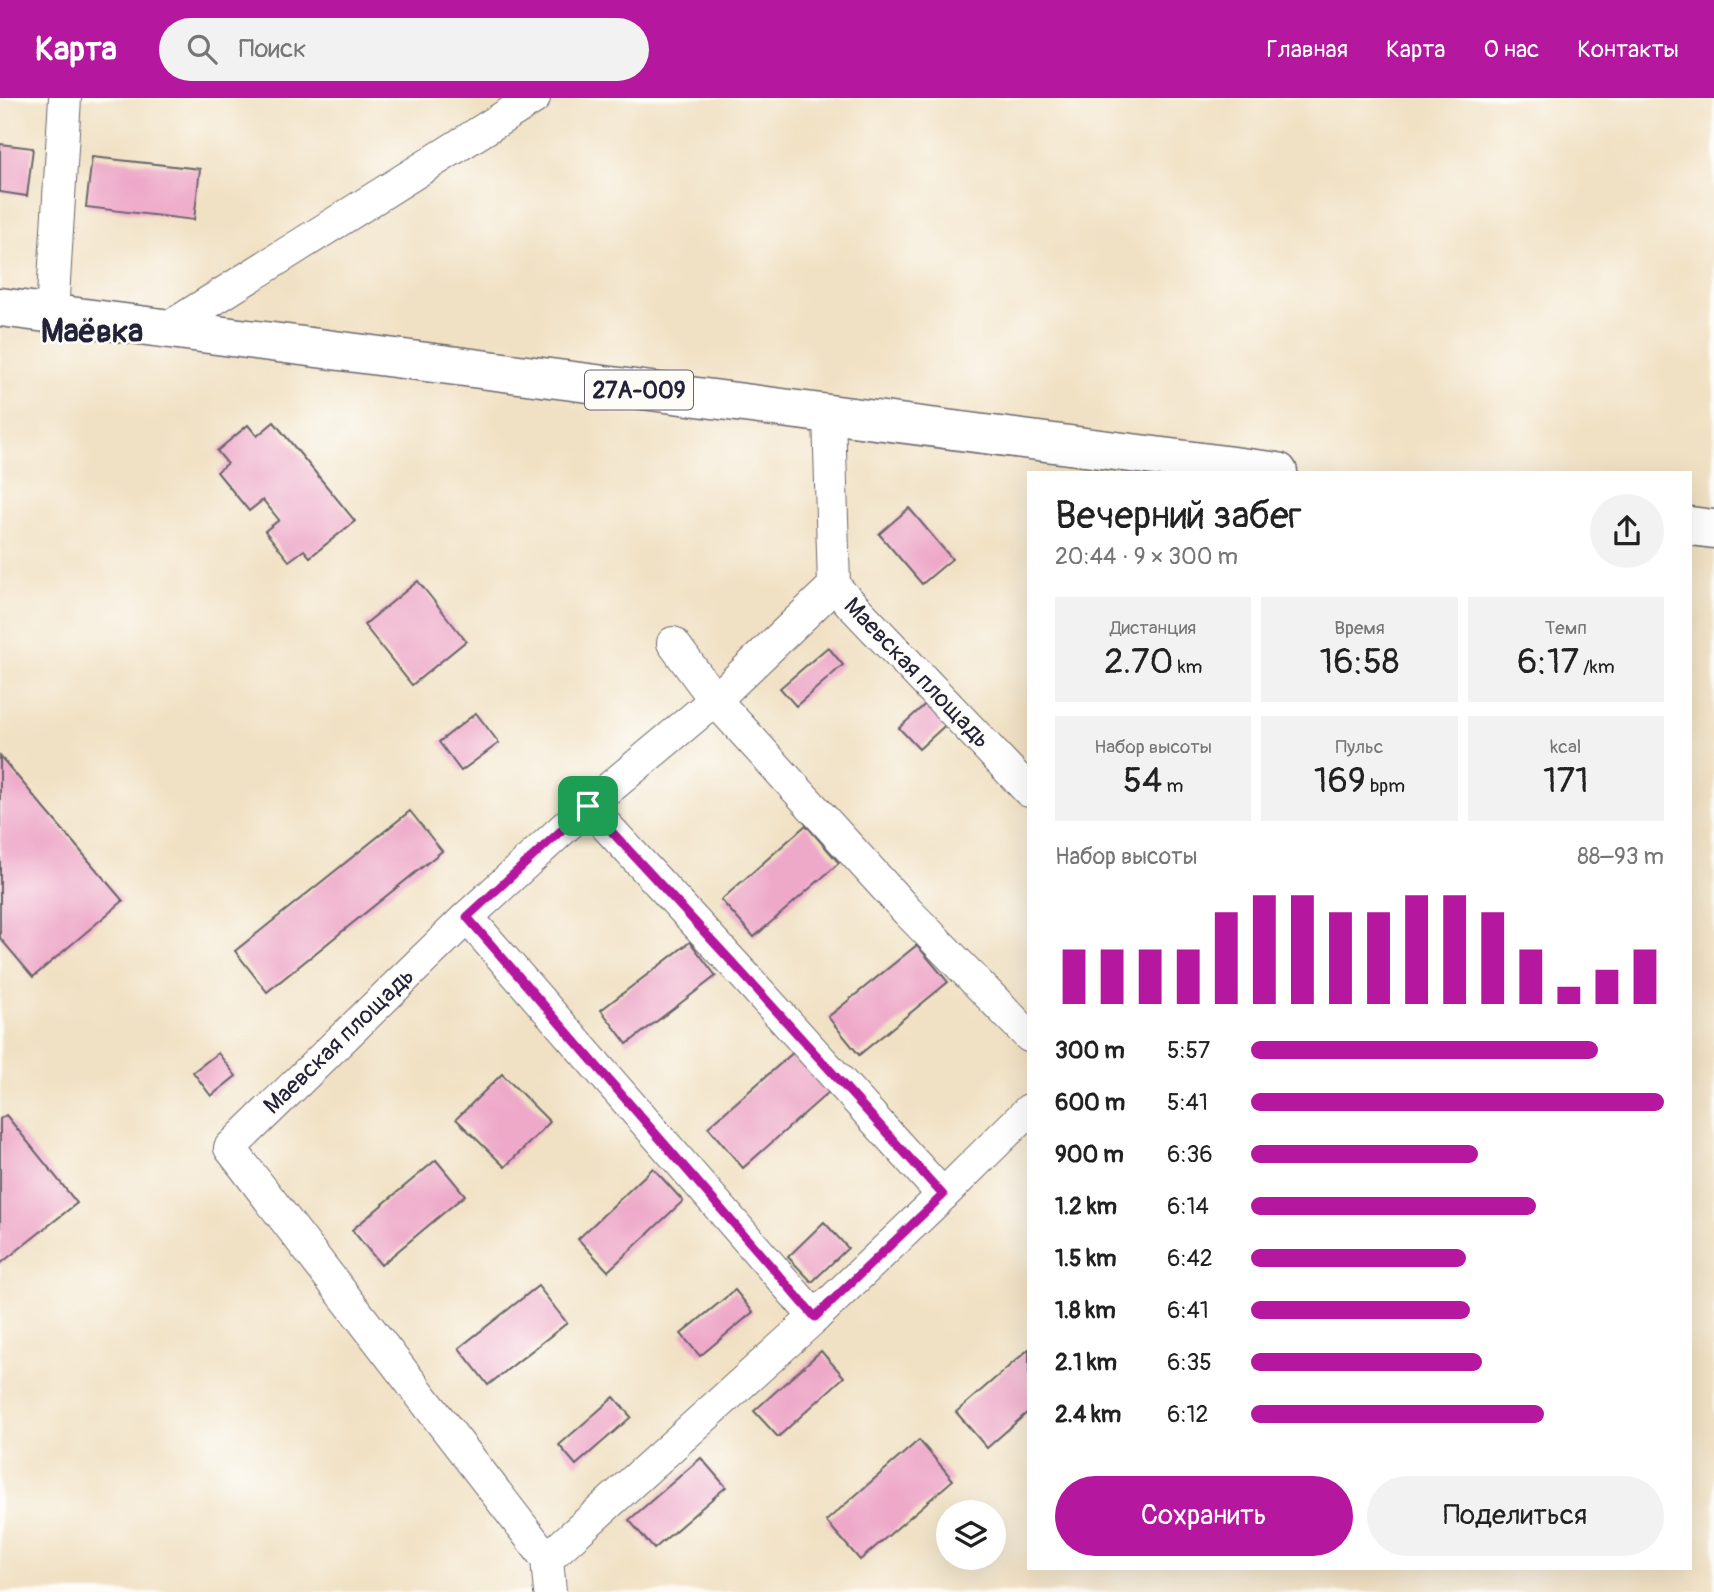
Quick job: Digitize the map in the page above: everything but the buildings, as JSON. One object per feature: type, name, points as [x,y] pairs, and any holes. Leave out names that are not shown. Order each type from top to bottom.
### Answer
[{"type":"main road","name":"27А-009","points":[[0,307],[1270,471]]},
{"type":"main road","points":[[1692,526],[1714,529]]},
{"type":"street","points":[[52,314],[65,98]]},
{"type":"street","points":[[167,328],[534,98]]},
{"type":"street","name":"Маевская площадь","points":[[829,415],[834,586],[1027,789]]},
{"type":"street","name":"Маевская площадь","points":[[547,1559],[230,1148],[467,917],[588,806],[715,700],[834,586]]},
{"type":"street","points":[[673,643],[715,700],[908,912],[1027,1034]]},
{"type":"street","points":[[588,806],[943,1195]]},
{"type":"street","points":[[467,917],[815,1317]]},
{"type":"street","points":[[550,1592],[547,1559],[815,1317],[1027,1112]]},
{"type":"district","name":"Маёвка","points":[[92,332]]},
{"type":"route","points":[[588,806],[943,1195],[815,1317],[467,917],[588,806]]}]
